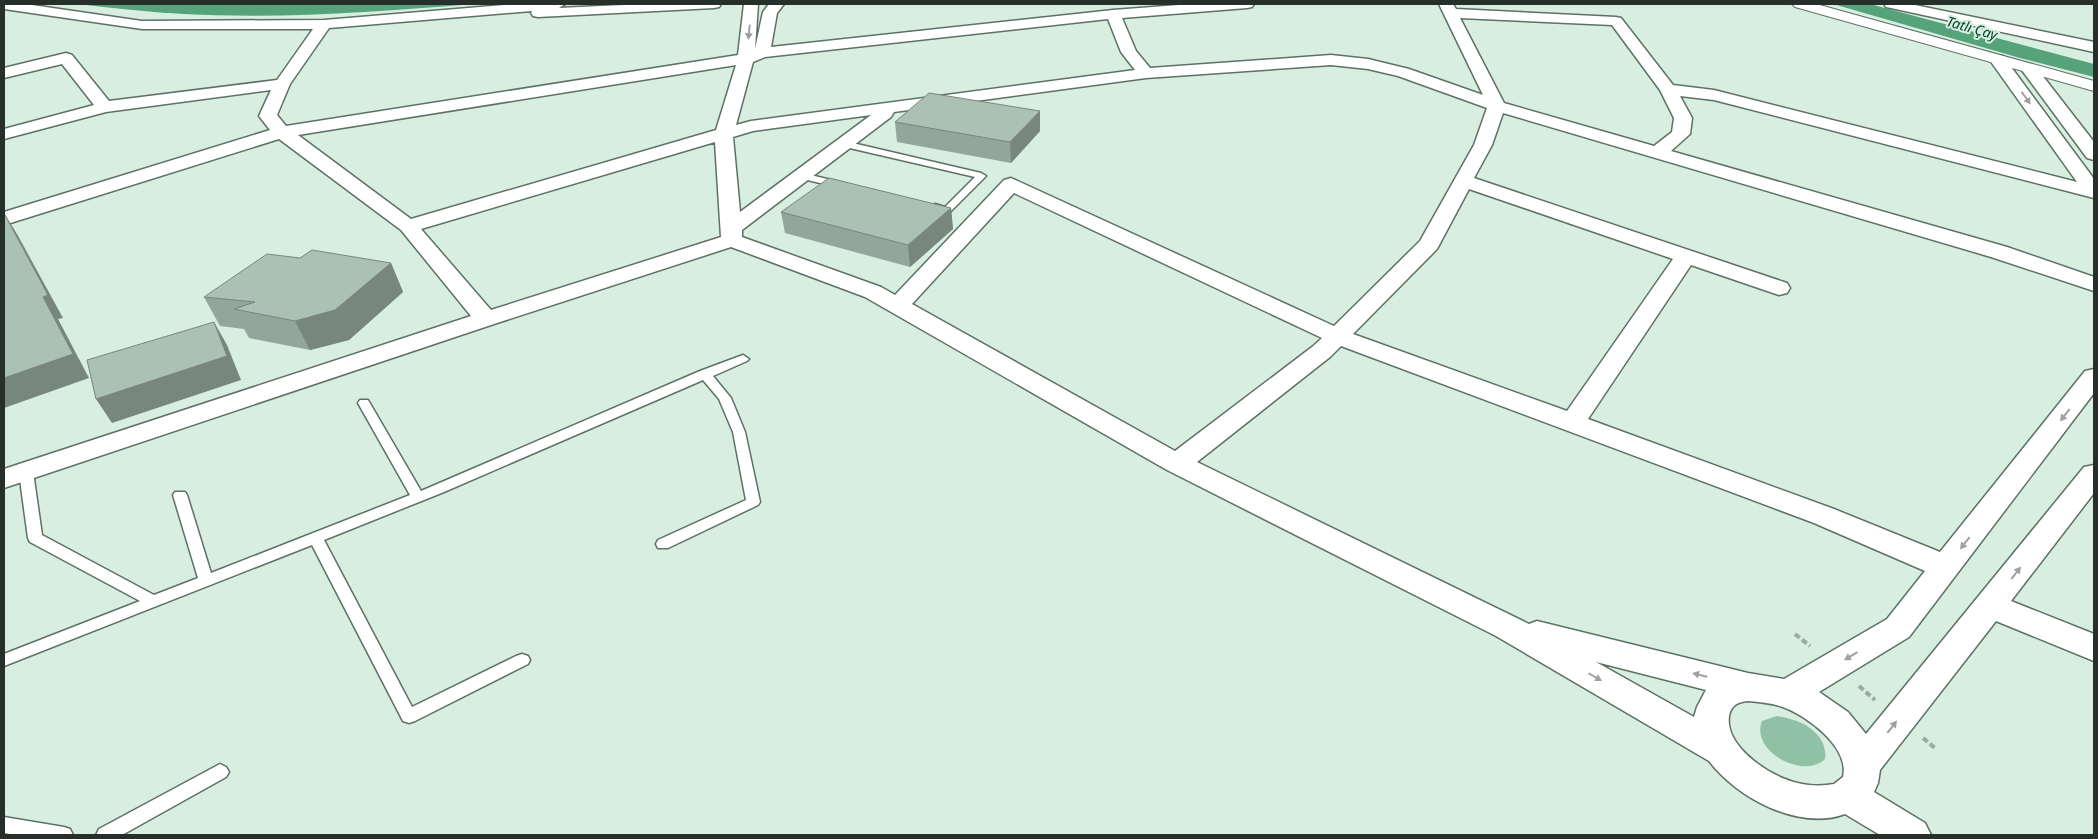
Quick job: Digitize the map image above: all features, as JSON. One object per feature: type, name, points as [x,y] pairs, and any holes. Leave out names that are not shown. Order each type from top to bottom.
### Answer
[{"type":"street","points":[[4,5],[142,25],[324,24],[558,4]]},
{"type":"street","points":[[468,13],[578,12],[714,4]]},
{"type":"street","points":[[752,4],[754,56]]},
{"type":"street","points":[[732,234],[724,134],[770,12],[777,4]]},
{"type":"street","points":[[4,219],[282,132],[754,56],[1116,9],[1247,4]]},
{"type":"street","points":[[1800,4],[2094,86]]},
{"type":"street","points":[[1891,4],[2094,47]]},
{"type":"street","points":[[1449,8],[1616,21],[1668,89],[1683,118],[1681,134],[1656,153]]},
{"type":"street","points":[[1177,464],[1321,352],[1428,244],[1483,145],[1497,106],[1449,8]]},
{"type":"street","points":[[1116,9],[1129,52],[1146,73]]},
{"type":"street","points":[[324,24],[282,84],[268,116],[282,132],[408,226],[486,319]]},
{"type":"street","points":[[4,73],[66,58],[105,107]]},
{"type":"street","points":[[1997,59],[2094,192]]},
{"type":"street","points":[[408,226],[751,126],[1146,73],[1331,60],[1348,61],[1403,72],[1497,106],[1990,250],[2094,284]]},
{"type":"street","points":[[2029,69],[2093,151]]},
{"type":"street","points":[[4,134],[105,107],[282,84]]},
{"type":"street","points":[[1668,89],[1714,95],[2094,192]]},
{"type":"street","points":[[4,479],[486,319],[732,234],[802,176],[886,113],[889,107]]},
{"type":"street","points":[[1463,181],[1779,288]]},
{"type":"street","points":[[898,306],[1011,184],[1337,336],[1824,516],[1946,567]]},
{"type":"street","points":[[732,234],[873,292],[1177,464],[1507,627],[1722,750]]},
{"type":"street","points":[[1572,423],[1686,256]]},
{"type":"street","points":[[1788,694],[1898,628],[2094,376]]},
{"type":"street","points":[[1748,687],[1729,691],[1716,702],[1710,716],[1712,732],[1722,750],[1737,768],[1757,783],[1781,795],[1805,801],[1830,802],[1855,781],[1899,719],[2094,474]]},
{"type":"street","points":[[1990,606],[2094,648]]},
{"type":"street","points":[[1507,627],[1748,687],[1771,688],[1820,710],[1840,727],[1855,746],[1855,781],[1912,835]]},
{"type":"lane","points":[[844,144],[981,176],[947,210],[928,205]]},
{"type":"lane","points":[[802,176],[850,187]]},
{"type":"lane","points":[[4,660],[418,497],[743,358]]},
{"type":"lane","points":[[663,544],[752,502],[739,432],[725,398],[704,374]]},
{"type":"lane","points":[[364,403],[418,497]]},
{"type":"lane","points":[[26,472],[35,538],[153,601]]},
{"type":"lane","points":[[180,495],[206,580]]},
{"type":"lane","points":[[315,537],[410,716],[522,660]]},
{"type":"lane","points":[[105,835],[220,772]]},
{"type":"lane","points":[[4,825],[64,835]]},
{"type":"path","points":[[1795,634],[1936,749]]},
{"type":"shaded area","points":[[77,4],[474,4],[365,12],[256,16],[171,13]]},
{"type":"shaded area","points":[[1833,4],[1870,4],[2094,64],[2094,77],[2020,58]]},
{"type":"shaded area","points":[[1777,716],[1795,720],[1817,734],[1825,750],[1825,759],[1815,765],[1804,766],[1792,764],[1771,752],[1764,743],[1760,732],[1762,721]]},
{"type":"building","points":[[929,93],[1040,111],[1010,142],[895,122]]},
{"type":"building","points":[[829,178],[951,208],[908,245],[781,212]]},
{"type":"building","points":[[4,213],[48,295],[43,297],[73,354],[4,378]]},
{"type":"building","points":[[312,250],[391,263],[335,310],[295,321],[234,309],[255,302],[204,297],[267,254],[300,258]]},
{"type":"building","points":[[214,322],[227,356],[96,399],[87,360]]},
{"type":"water label","name":"Tatlı Çay","points":[[1972,28]]}]
